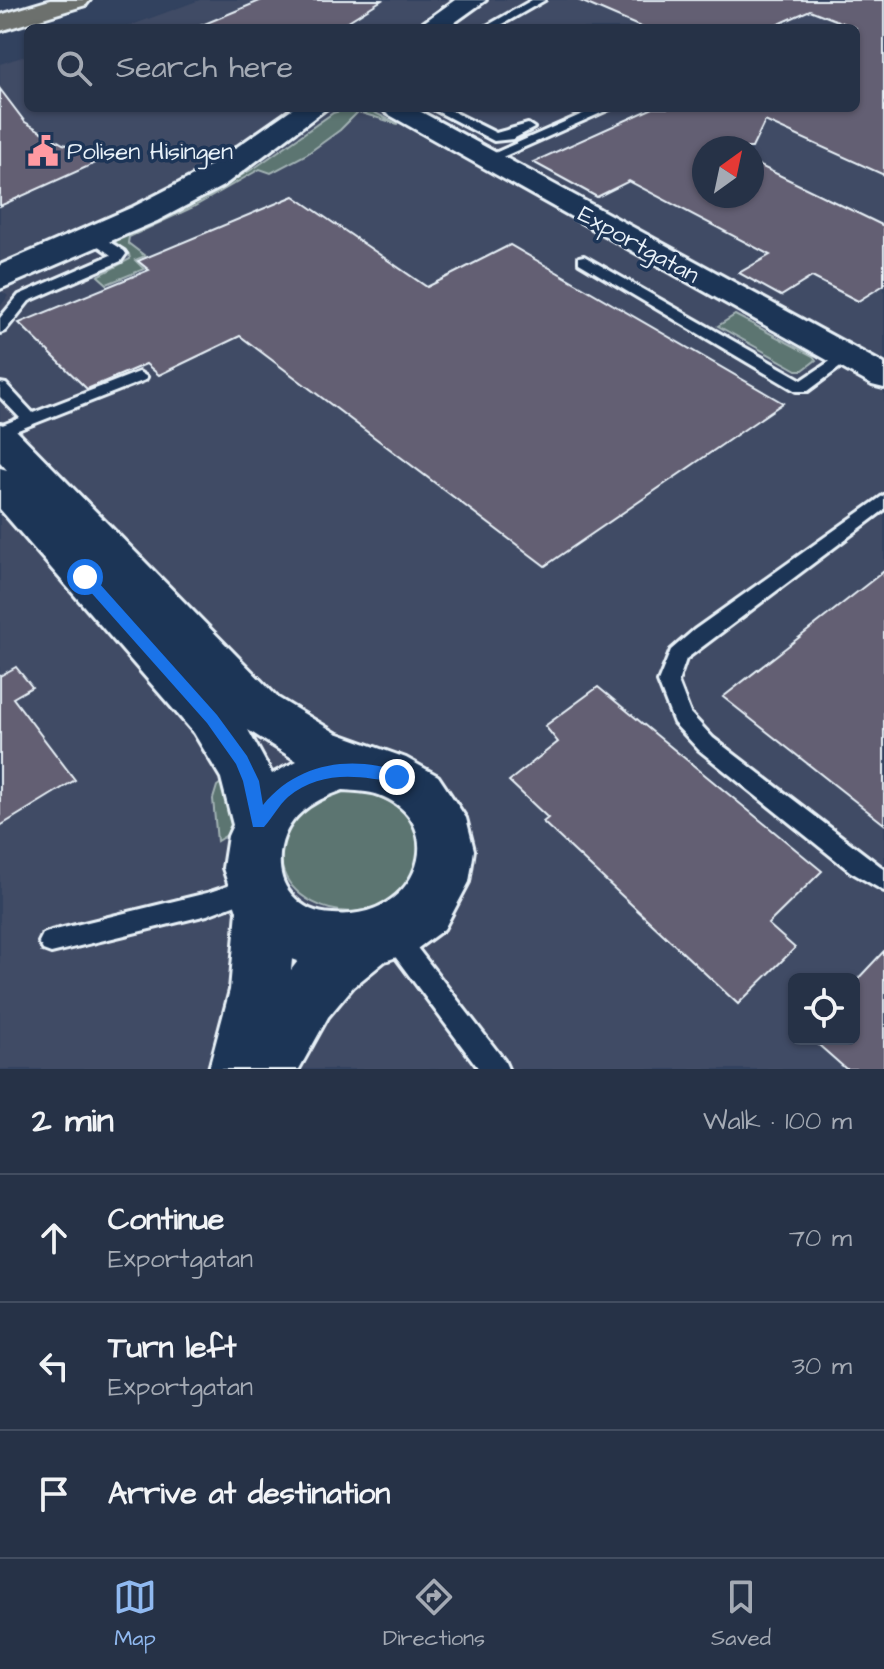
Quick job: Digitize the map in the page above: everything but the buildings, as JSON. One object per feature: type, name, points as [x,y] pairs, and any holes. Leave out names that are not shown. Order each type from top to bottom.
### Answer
[{"type":"highway","points":[[0,4],[16,0]]},
{"type":"highway","points":[[0,26],[73,1]]},
{"type":"street","points":[[435,24],[473,0]]},
{"type":"street","points":[[0,278],[95,237],[212,179],[306,112]]},
{"type":"street","name":"Exportgatan","points":[[402,112],[884,378]]},
{"type":"street","points":[[0,260],[164,191],[278,131]]},
{"type":"street","points":[[10,429],[260,712],[318,748],[397,777],[420,792],[438,812],[447,838],[447,865],[437,892],[418,916],[324,972],[265,1069]]},
{"type":"street","points":[[0,482],[212,719],[242,760],[251,781],[259,823]]},
{"type":"street","points":[[240,1069],[260,990],[260,897],[249,855],[259,823],[283,793],[305,779],[343,768],[369,769]]},
{"type":"street","points":[[260,897],[285,925],[310,938],[339,943],[380,936]]},
{"type":"lane","points":[[495,24],[540,0]]},
{"type":"lane","points":[[445,112],[494,137],[509,136],[538,124]]},
{"type":"lane","points":[[485,160],[597,112]]},
{"type":"lane","points":[[0,328],[24,298],[116,258],[119,254],[95,237]]},
{"type":"lane","points":[[584,260],[802,387],[846,357]]},
{"type":"lane","points":[[0,388],[10,429],[61,405],[83,401],[139,377]]},
{"type":"lane","points":[[884,501],[701,635],[678,655],[668,682],[681,717],[706,744],[859,865],[884,881]]},
{"type":"lane","points":[[51,942],[188,909],[260,897]]},
{"type":"lane","points":[[380,936],[495,1069]]},
{"type":"shaded area","points":[[200,0],[884,0],[884,1069],[0,1069],[0,307],[8,296],[0,290],[0,64],[24,56],[24,112],[860,112],[860,24],[135,24]]},
{"type":"green space","points":[[358,112],[340,130],[307,154],[271,173],[260,169],[193,207],[129,237],[128,243],[145,256],[135,260],[144,269],[107,284],[98,276],[130,259],[129,254],[115,242],[116,239],[198,200],[256,167],[333,113]]},
{"type":"green space","points":[[358,112],[373,112],[398,124]]},
{"type":"green space","points":[[735,315],[816,360],[803,370],[797,370],[718,326]]},
{"type":"green space","points":[[233,774],[235,830],[217,841],[213,799],[217,786]]},
{"type":"green space","points":[[357,790],[387,800],[410,819],[417,830],[419,859],[412,875],[391,899],[365,910],[338,911],[313,902],[293,887],[282,866],[282,842],[298,815],[310,804],[333,794]]},
{"type":"place","name":"Polisen Hisingen","points":[[43,151]]},
{"type":"route","points":[[85,577],[212,719],[242,760],[251,781],[259,823],[283,793],[317,774],[357,768],[397,777]]}]
